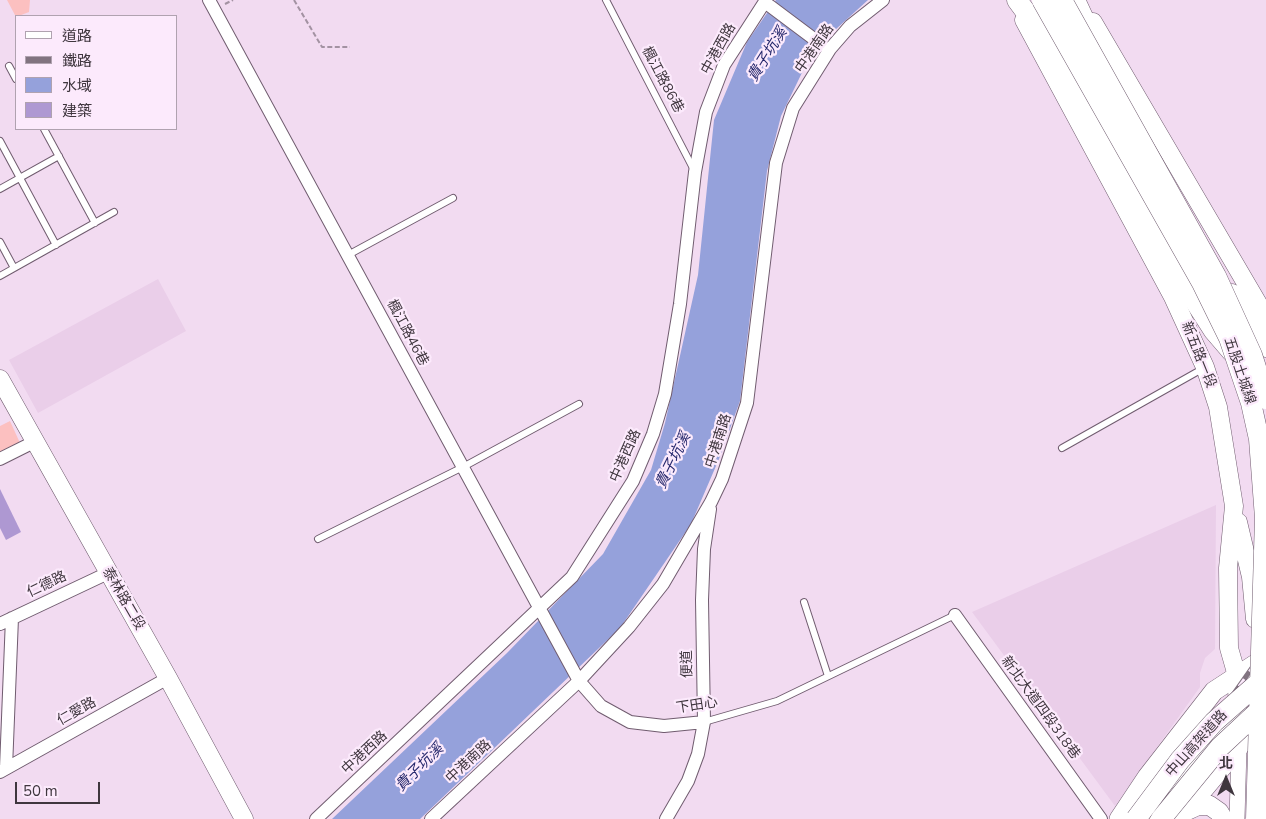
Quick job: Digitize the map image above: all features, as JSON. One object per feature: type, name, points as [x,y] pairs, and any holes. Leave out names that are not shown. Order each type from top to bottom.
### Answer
[{"type":"highway","points":[[1016,0],[1071,73],[1189,292],[1214,331],[1266,392]]},
{"type":"highway","name":"五股土城線","points":[[1042,0],[1202,283],[1229,338],[1251,402],[1259,438],[1265,518],[1256,819]]},
{"type":"highway","name":"五股土城線","points":[[1062,0],[1216,276],[1246,340],[1266,399]]},
{"type":"highway","points":[[1075,0],[1102,56],[1165,166],[1222,276],[1256,334],[1266,347]]},
{"type":"highway","name":"中山高架道路","points":[[1136,819],[1180,760],[1265,665]]},
{"type":"highway","name":"中山高架道路","points":[[1161,819],[1220,747],[1266,704]]},
{"type":"main road","name":"新五路一段","points":[[1013,0],[1173,297],[1205,367],[1218,407],[1234,506],[1228,568],[1229,648],[1237,676],[1236,720],[1239,749]]},
{"type":"main road","points":[[1080,0],[1265,319]]},
{"type":"main road","name":"泰林路二段","points":[[1,385],[168,678],[244,819]]},
{"type":"main road","points":[[1234,506],[1251,578],[1265,665],[1236,720]]},
{"type":"main road","points":[[1119,819],[1147,776],[1214,691],[1237,676],[1265,665]]},
{"type":"main road","points":[[1150,819],[1193,760],[1236,720],[1266,700]]},
{"type":"main road","points":[[1182,815],[1220,768],[1239,749],[1266,714]]},
{"type":"main road","points":[[1182,815],[1197,806],[1209,805],[1219,812],[1223,819]]},
{"type":"street","name":"楓江路46巷","points":[[209,0],[577,677]]},
{"type":"street","name":"中港南路","points":[[431,819],[629,627],[663,584],[711,502],[722,479],[747,403],[776,163],[793,108],[826,47],[883,0]]},
{"type":"street","name":"中港西路","points":[[316,819],[541,611],[572,577],[633,481],[653,434],[665,394],[680,304],[696,172],[706,112],[724,65],[767,2]]},
{"type":"street","points":[[767,2],[826,47]]},
{"type":"street","points":[[0,459],[34,442]]},
{"type":"street","name":"便道","points":[[666,819],[688,781],[698,754],[704,722],[702,600],[704,549],[711,502]]},
{"type":"street","name":"仁德路","points":[[0,624],[108,573]]},
{"type":"street","name":"新北大道四段318巷","points":[[955,615],[1032,730],[1102,819]]},
{"type":"street","points":[[3,770],[12,618]]},
{"type":"street","name":"下田心","points":[[577,677],[602,706],[630,722],[664,726],[704,722]]},
{"type":"street","name":"仁愛路","points":[[3,770],[168,678]]},
{"type":"street","points":[[1237,819],[1239,749]]},
{"type":"lane","name":"楓江路86巷","points":[[606,0],[696,172]]},
{"type":"lane","points":[[9,66],[15,77]]},
{"type":"lane","points":[[45,130],[95,222]]},
{"type":"lane","points":[[0,141],[56,245]]},
{"type":"lane","points":[[0,189],[59,156]]},
{"type":"lane","points":[[348,256],[453,198]]},
{"type":"lane","points":[[0,276],[114,212]]},
{"type":"lane","points":[[0,242],[14,268]]},
{"type":"lane","points":[[1062,448],[1205,367]]},
{"type":"lane","points":[[318,538],[463,467],[579,404]]},
{"type":"lane","points":[[804,602],[828,676]]},
{"type":"lane","name":"下田心","points":[[704,722],[778,701],[955,615]]},
{"type":"path","points":[[294,0],[322,47],[350,47]]},
{"type":"shaded area","points":[[7,0],[30,0],[29,12],[15,15]]},
{"type":"shaded area","points":[[158,279],[186,331],[38,413],[9,360]]},
{"type":"shaded area","points":[[10,421],[20,443],[0,453],[0,426]]},
{"type":"shaded area","points":[[1216,505],[1215,649],[1205,658],[1200,673],[1200,687],[1115,806],[972,612]]},
{"type":"water","name":"貴子坑溪","points":[[776,0],[868,0],[813,50],[781,116],[767,171],[740,401],[719,459],[691,524],[620,628],[420,819],[332,819],[507,653],[603,554],[651,470],[665,423],[698,275],[714,120],[747,42]]},
{"type":"building","points":[[0,489],[21,532],[6,540],[0,528]]},
{"type":"railway","points":[[1146,819],[1266,648]]}]
